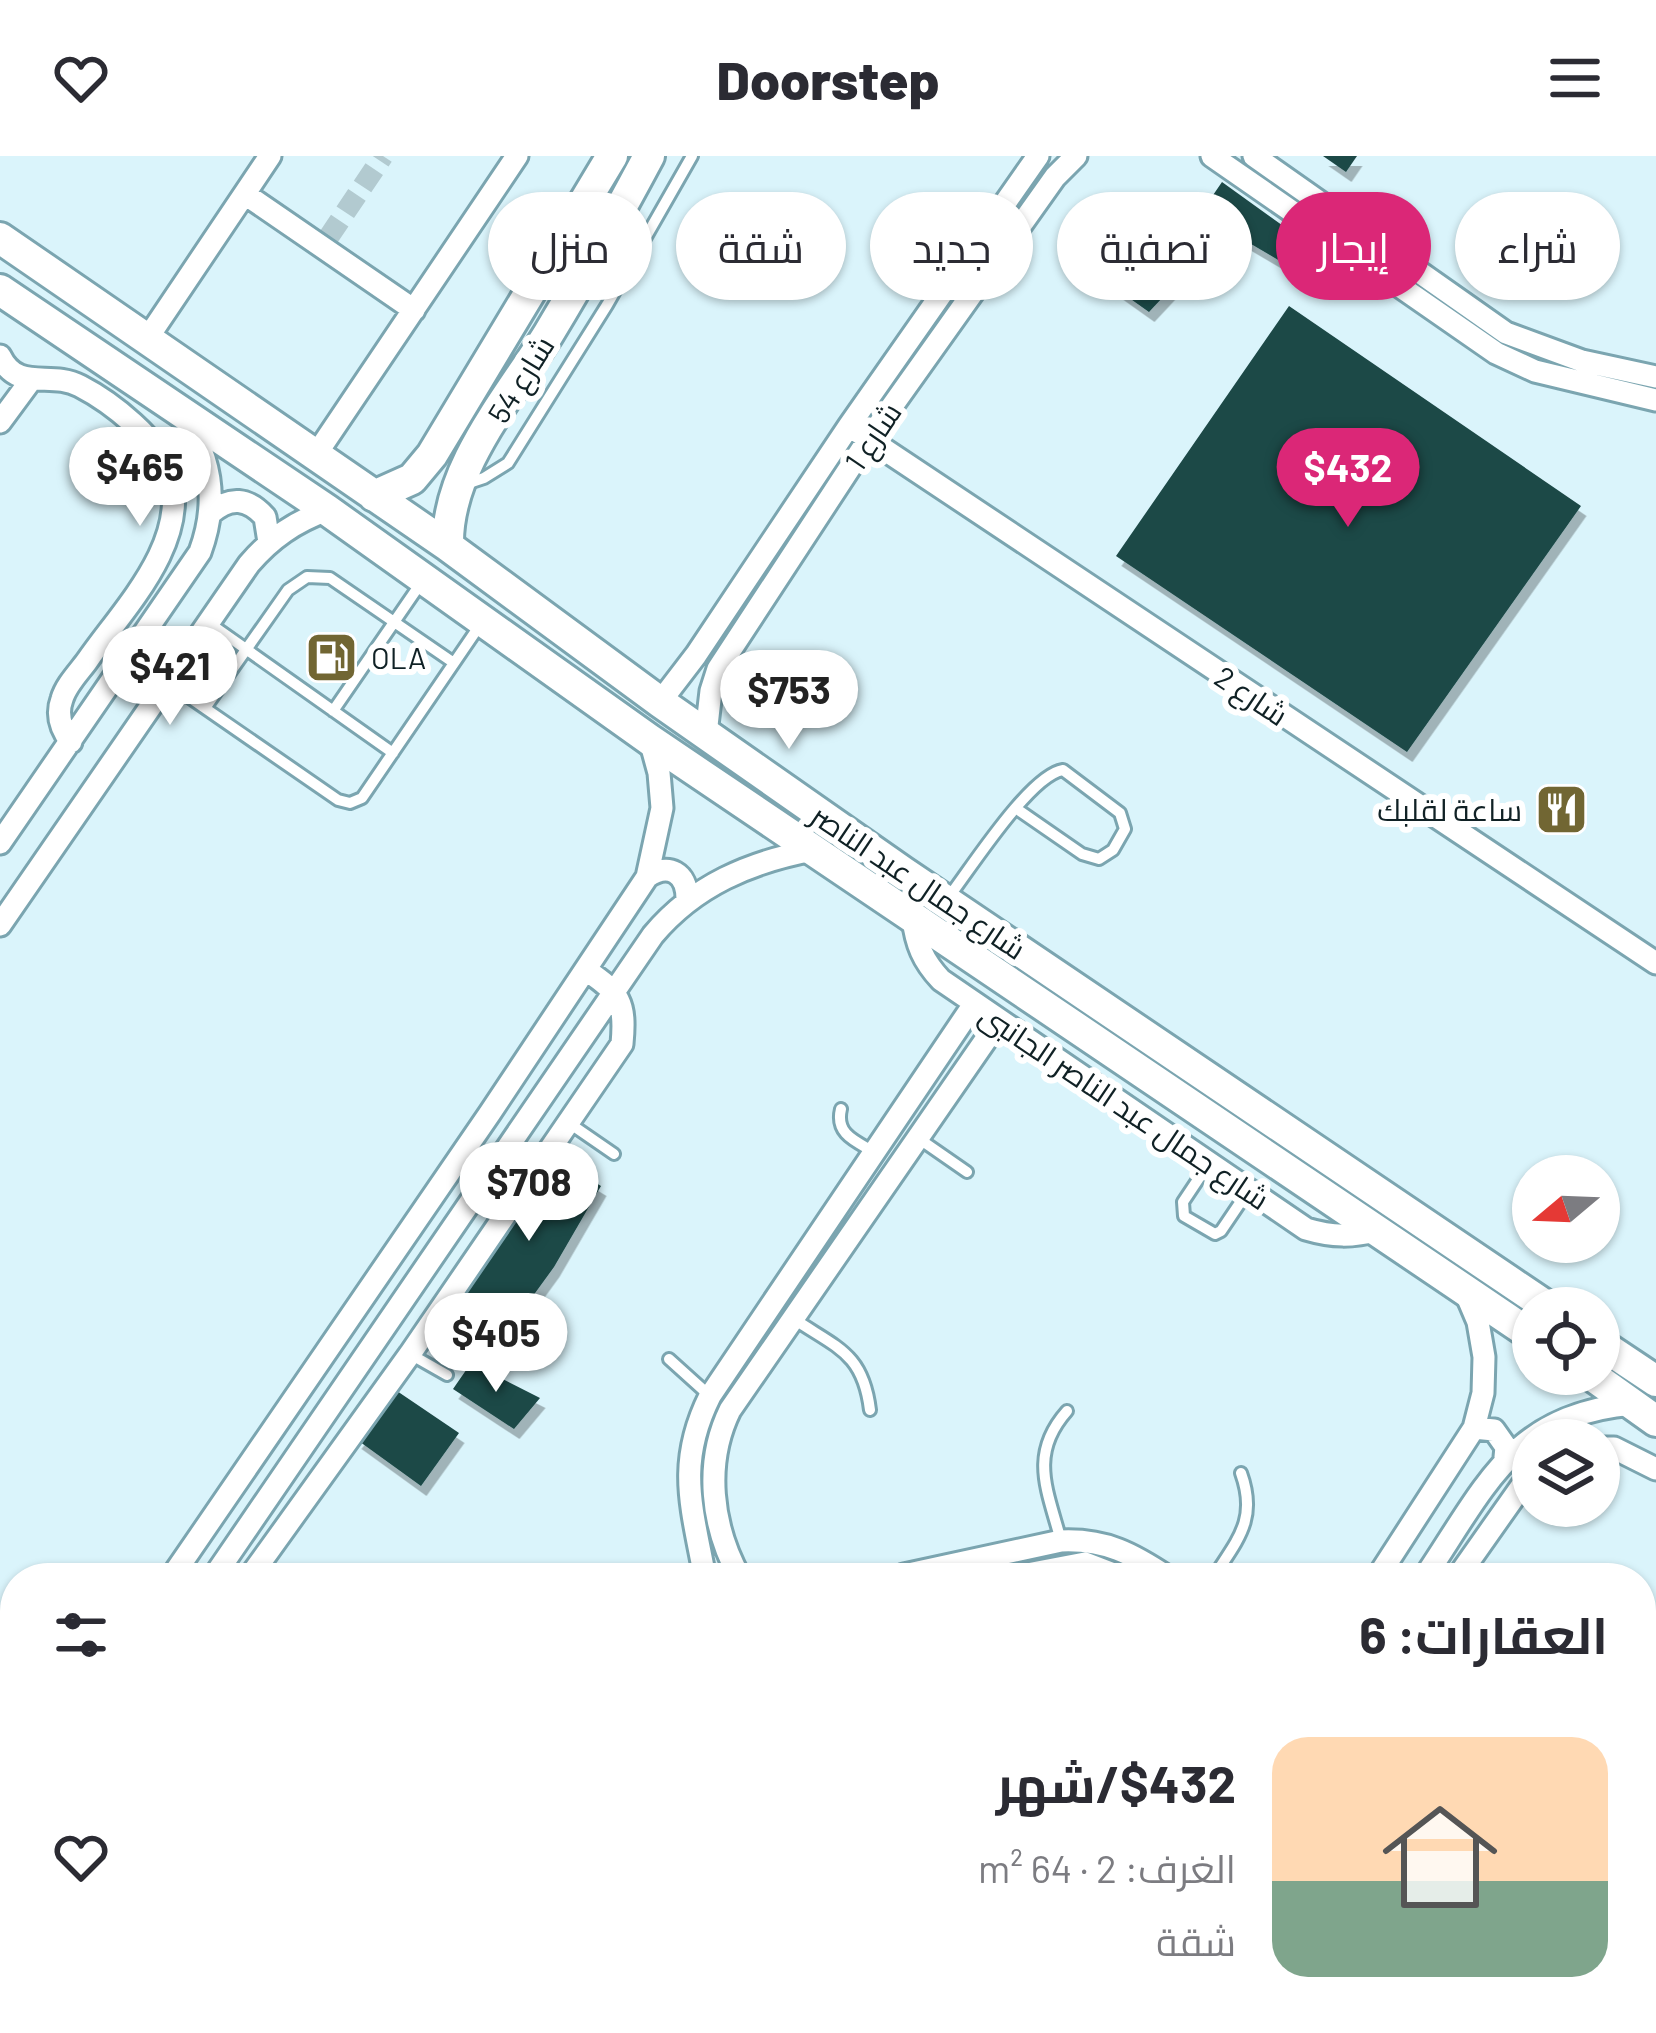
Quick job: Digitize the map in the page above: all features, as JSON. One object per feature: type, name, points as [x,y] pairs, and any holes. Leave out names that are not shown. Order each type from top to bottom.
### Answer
[{"type":"main road","name":"شارع 54","points":[[374,496],[412,479],[432,455],[612,156]]},
{"type":"main road","name":"شارع 54","points":[[448,546],[453,498],[649,156]]},
{"type":"main road","name":"شارع جمال عبد الناصر","points":[[0,238],[448,546],[660,702],[946,901],[1518,1287]]},
{"type":"main road","name":"شارع جمال عبد الناصر","points":[[0,290],[327,510],[650,740],[1512,1322]]},
{"type":"main road","points":[[412,479],[423,504],[432,509],[453,498]]},
{"type":"main road","points":[[1620,1357],[1656,1381]]},
{"type":"main road","points":[[1620,1395],[1645,1412]]},
{"type":"street","points":[[147,340],[270,156]]},
{"type":"street","points":[[316,456],[518,156]]},
{"type":"street","name":"شارع 1","points":[[660,702],[697,655],[849,426],[1038,156]]},
{"type":"street","name":"شارع 1","points":[[706,734],[718,670],[868,440],[1055,177],[1076,156]]},
{"type":"street","points":[[1212,156],[1496,353],[1535,370],[1656,400]]},
{"type":"street","points":[[1254,156],[1506,333],[1582,361],[1656,377]]},
{"type":"street","points":[[245,194],[325,242],[414,310]]},
{"type":"street","points":[[2,369],[31,380],[79,385],[148,436],[165,460],[172,484],[170,528],[155,564],[63,695],[61,723],[70,742]]},
{"type":"street","points":[[0,422],[31,380]]},
{"type":"street","points":[[0,843],[194,564],[211,513],[207,461],[183,415]]},
{"type":"street","name":"شارع 2","points":[[849,426],[1656,963]]},
{"type":"street","points":[[211,513],[232,501],[245,502],[265,517],[269,542]]},
{"type":"street","points":[[0,925],[269,542],[327,510]]},
{"type":"street","points":[[181,1563],[647,877],[662,808],[650,740]]},
{"type":"street","points":[[223,1563],[653,935],[687,899],[746,868],[813,850]]},
{"type":"street","points":[[647,877],[670,869],[687,886],[687,899]]},
{"type":"street","name":"شارع جمال عبد الناصر الجانبى","points":[[913,918],[916,941],[941,980],[1306,1229],[1355,1236],[1379,1230]]},
{"type":"street","points":[[260,1563],[622,1044],[625,1016],[615,989],[586,970]]},
{"type":"street","points":[[703,1563],[688,1466],[694,1429],[710,1396],[974,1004]]},
{"type":"street","points":[[733,1563],[715,1498],[711,1468],[716,1437],[998,1022]]},
{"type":"street","points":[[490,1113],[519,1132]]},
{"type":"street","points":[[830,1216],[853,1233]]},
{"type":"street","points":[[1387,1563],[1474,1428],[1483,1393],[1484,1357],[1478,1322],[1464,1289]]},
{"type":"street","points":[[1434,1563],[1505,1457],[1546,1426],[1574,1414],[1645,1412]]},
{"type":"street","points":[[1474,1428],[1494,1430],[1506,1447],[1505,1457]]},
{"type":"street","points":[[1620,1451],[1656,1468]]},
{"type":"street","points":[[1468,1563],[1512,1500]]},
{"type":"street","points":[[963,1563],[1061,1541],[1109,1544],[1142,1563]]},
{"type":"lane","points":[[453,498],[508,463],[607,305],[692,156]]},
{"type":"lane","points":[[205,708],[288,590],[307,577],[331,578],[454,663]]},
{"type":"lane","points":[[333,711],[423,580]]},
{"type":"lane","points":[[209,622],[393,753]]},
{"type":"lane","points":[[167,682],[344,802],[362,798],[482,622]]},
{"type":"lane","points":[[946,901],[1016,809],[1051,772],[1064,770],[1120,813],[1125,829],[1113,850],[1099,859],[1082,854],[1016,809]]},
{"type":"lane","points":[[841,1109],[842,1132],[874,1152]]},
{"type":"lane","points":[[569,1123],[614,1154]]},
{"type":"lane","points":[[918,1138],[967,1172]]},
{"type":"lane","points":[[1209,1163],[1183,1202],[1184,1216],[1215,1234],[1249,1190]]},
{"type":"lane","points":[[794,1318],[851,1357],[866,1381],[870,1410]]},
{"type":"lane","points":[[410,1354],[447,1376]]},
{"type":"lane","points":[[669,1359],[710,1396]]},
{"type":"lane","points":[[1061,1541],[1044,1477],[1043,1453],[1051,1430],[1067,1412]]},
{"type":"lane","points":[[1223,1563],[1249,1513],[1241,1473]]},
{"type":"building","points":[[1323,156],[1357,156],[1346,172]]},
{"type":"building","points":[[1222,182],[1236,192],[1215,192]]},
{"type":"building","points":[[1252,204],[1276,221],[1276,259],[1252,245]]},
{"type":"building","points":[[1132,300],[1160,300],[1149,312]]},
{"type":"building","points":[[1289,306],[1581,506],[1407,752],[1116,556]]},
{"type":"building","points":[[552,1156],[601,1186],[554,1267],[506,1333],[457,1295]]},
{"type":"building","points":[[471,1363],[540,1398],[514,1429],[453,1389]]},
{"type":"building","points":[[394,1389],[459,1433],[421,1486],[356,1439]]},
{"type":"tunnel","points":[[328,238],[383,156]]},
{"type":"place","name":"OLA","points":[[332,657]]},
{"type":"place","name":"ساعة لقلبك","points":[[1561,809]]}]
